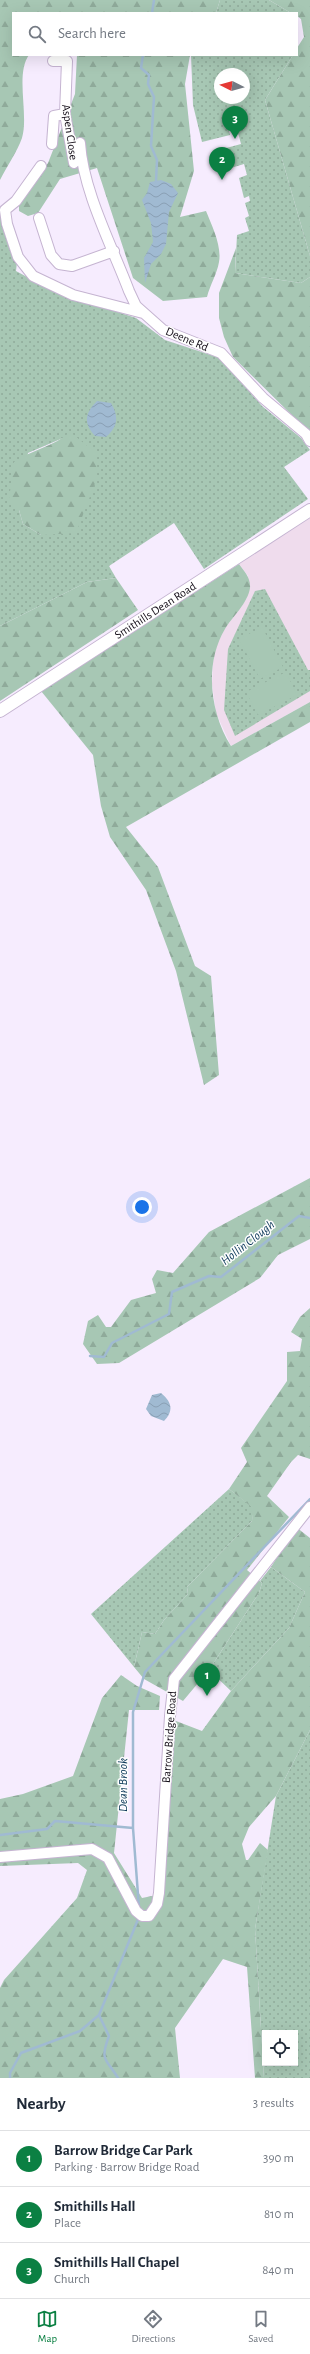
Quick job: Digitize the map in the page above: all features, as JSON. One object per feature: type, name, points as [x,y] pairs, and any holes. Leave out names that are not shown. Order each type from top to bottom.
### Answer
[{"type":"street","name":"Aspen Close","points":[[53,61],[67,62],[65,114],[74,164],[89,188]]},
{"type":"street","points":[[52,144],[54,116],[65,114]]},
{"type":"street","name":"Deene Rd","points":[[80,143],[81,164],[89,188],[133,300],[143,313],[169,334],[221,353],[264,398],[306,434],[310,440]]},
{"type":"street","points":[[41,166],[16,201],[6,205],[4,215],[18,257],[25,268],[33,276],[73,295],[143,313]]},
{"type":"street","points":[[39,218],[51,255],[59,264],[72,266],[114,251]]},
{"type":"street","name":"Smithills Dean Road","points":[[0,711],[310,510]]},
{"type":"street","name":"Barrow Bridge Road","points":[[0,1857],[88,1849],[108,1858],[136,1911],[142,1916],[149,1916],[157,1904],[159,1893],[173,1683],[310,1507]]},
{"type":"shaded area","points":[[310,518],[310,702],[231,746],[216,713],[212,684],[215,649],[224,630],[247,598],[248,576],[239,564]]},
{"type":"green space","points":[[0,0],[220,0],[216,12],[12,12],[12,56],[28,56],[25,63],[22,84],[24,129],[15,154],[0,180]]},
{"type":"green space","points":[[220,0],[269,0],[289,12],[216,12]]},
{"type":"green space","points":[[269,0],[310,0],[310,256],[265,100],[292,56],[298,56],[298,46],[304,37],[301,19],[298,17],[298,12],[289,12]]},
{"type":"green space","points":[[77,56],[190,56],[185,84],[194,171],[180,217],[206,211],[216,236],[220,256],[217,271],[207,297],[163,301],[133,278],[97,168],[60,179],[38,213],[28,216],[19,211],[19,201],[48,163],[75,94]]},
{"type":"green space","points":[[191,56],[292,56],[265,100],[310,256],[310,277],[301,283],[235,273],[237,235],[249,231],[245,218],[249,216],[245,203],[250,201],[249,196],[244,198],[239,178],[247,175],[244,164],[221,171],[215,151],[241,144],[236,125],[228,127],[230,135],[202,142],[193,105]]},
{"type":"green space","points":[[0,206],[17,262],[16,271],[51,290],[136,318],[165,340],[220,358],[262,406],[301,438],[310,450],[284,467],[308,499],[204,569],[174,523],[109,566],[116,578],[87,582],[0,626]],"holes":[[[63,438],[41,535],[23,524],[19,510],[28,453]]]},
{"type":"green space","points":[[236,248],[235,273],[301,283],[310,277],[310,433],[233,357],[224,337],[219,318],[219,293]]},
{"type":"green space","points":[[70,432],[96,453],[97,478],[76,533],[41,535],[23,524],[19,510],[9,499],[14,462],[57,441]]},
{"type":"green space","points":[[239,564],[247,575],[250,584],[249,594],[225,629],[218,643],[212,673],[214,704],[224,733],[231,746],[310,702],[310,722],[126,827],[158,867],[195,966],[211,976],[219,1075],[204,1085],[176,971],[146,890],[110,837],[101,806],[93,755],[41,691]]},
{"type":"green space","points":[[116,578],[138,610],[0,701],[0,626],[87,582]]},
{"type":"green space","points":[[265,589],[308,670],[310,670],[310,691],[235,736],[224,710],[228,649],[255,591]]},
{"type":"green space","points":[[262,627],[283,667],[260,679],[239,639]]},
{"type":"green space","points":[[286,672],[297,695],[258,715],[246,692]]},
{"type":"green space","points":[[310,1178],[310,1239],[278,1255],[260,1278],[119,1363],[97,1364],[83,1344],[88,1321],[98,1315],[106,1327],[111,1327],[131,1300],[156,1293],[152,1279],[157,1270],[173,1273],[209,1232]]},
{"type":"green space","points":[[310,1308],[310,1459],[298,1455],[291,1462],[267,1496],[289,1517],[247,1570],[262,1583],[259,1593],[209,1670],[183,1701],[144,1679],[134,1667],[142,1632],[155,1634],[164,1620],[188,1594],[187,1587],[252,1521],[253,1508],[229,1489],[247,1462],[241,1448],[287,1381],[287,1352],[300,1351],[302,1339],[291,1332],[300,1317]]},
{"type":"green space","points":[[229,1489],[254,1508],[252,1521],[187,1587],[188,1594],[164,1620],[155,1634],[142,1632],[134,1667],[91,1614]]},
{"type":"green space","points":[[296,1527],[310,1538],[310,1730],[276,1796],[249,1827],[242,1844],[246,1860],[248,1860],[260,1843],[268,1850],[255,1929],[262,2066],[263,2066],[264,2078],[255,2078],[247,1967],[223,1959],[175,2028],[180,2078],[0,2078],[0,1988],[4,1980],[77,1898],[87,1870],[78,1863],[0,1866],[0,1799],[23,1794],[73,1776],[102,1698],[121,1675],[137,1686],[160,1696],[159,1710],[129,1710],[114,1853],[142,1898],[162,1894],[176,1721],[202,1731],[231,1691],[289,1628],[305,1592],[271,1567]]},
{"type":"green space","points":[[271,1567],[305,1592],[289,1628],[231,1691],[209,1670],[259,1593],[262,1583],[260,1581]]},
{"type":"green space","points":[[310,1730],[310,2078],[264,2078],[263,2066],[298,2066],[298,2030],[262,2030],[262,2045],[255,1929],[276,1796]]},
{"type":"water","points":[[161,180],[171,184],[178,193],[169,212],[166,244],[161,254],[151,264],[145,283],[144,258],[153,242],[151,223],[142,200],[147,193],[150,182]]},
{"type":"water","points":[[97,401],[111,403],[114,408],[116,417],[115,425],[106,437],[95,436],[87,422],[88,414]]},
{"type":"water","points":[[161,1393],[168,1400],[170,1407],[169,1414],[164,1421],[151,1416],[146,1409],[152,1395]]},
{"type":"waterway","points":[[152,12],[154,0]]},
{"type":"waterway","points":[[143,56],[141,68],[149,75],[148,84],[154,97],[151,146],[157,160],[156,181]]},
{"type":"waterway","name":"Hollin Clough","points":[[90,1356],[104,1357],[112,1343],[169,1314],[172,1292],[209,1276],[221,1277],[299,1216],[310,1218]]},
{"type":"waterway","name":"Dean Brook","points":[[139,1908],[133,1828],[133,1712],[145,1672],[310,1499]]},
{"type":"waterway","points":[[0,1835],[47,1829],[55,1821],[133,1828]]},
{"type":"waterway","name":"Dean Brook","points":[[10,2078],[10,2073],[21,2053],[80,2031],[99,2015],[139,1917]]},
{"type":"waterway","points":[[99,2015],[109,2036],[105,2051],[106,2060],[118,2078]]},
{"type":"place","name":"Smithills Hall Chapel","points":[[235,139]]},
{"type":"place","name":"Smithills Hall","points":[[222,180]]},
{"type":"place","name":"Barrow Bridge Car Park","points":[[207,1696]]}]
